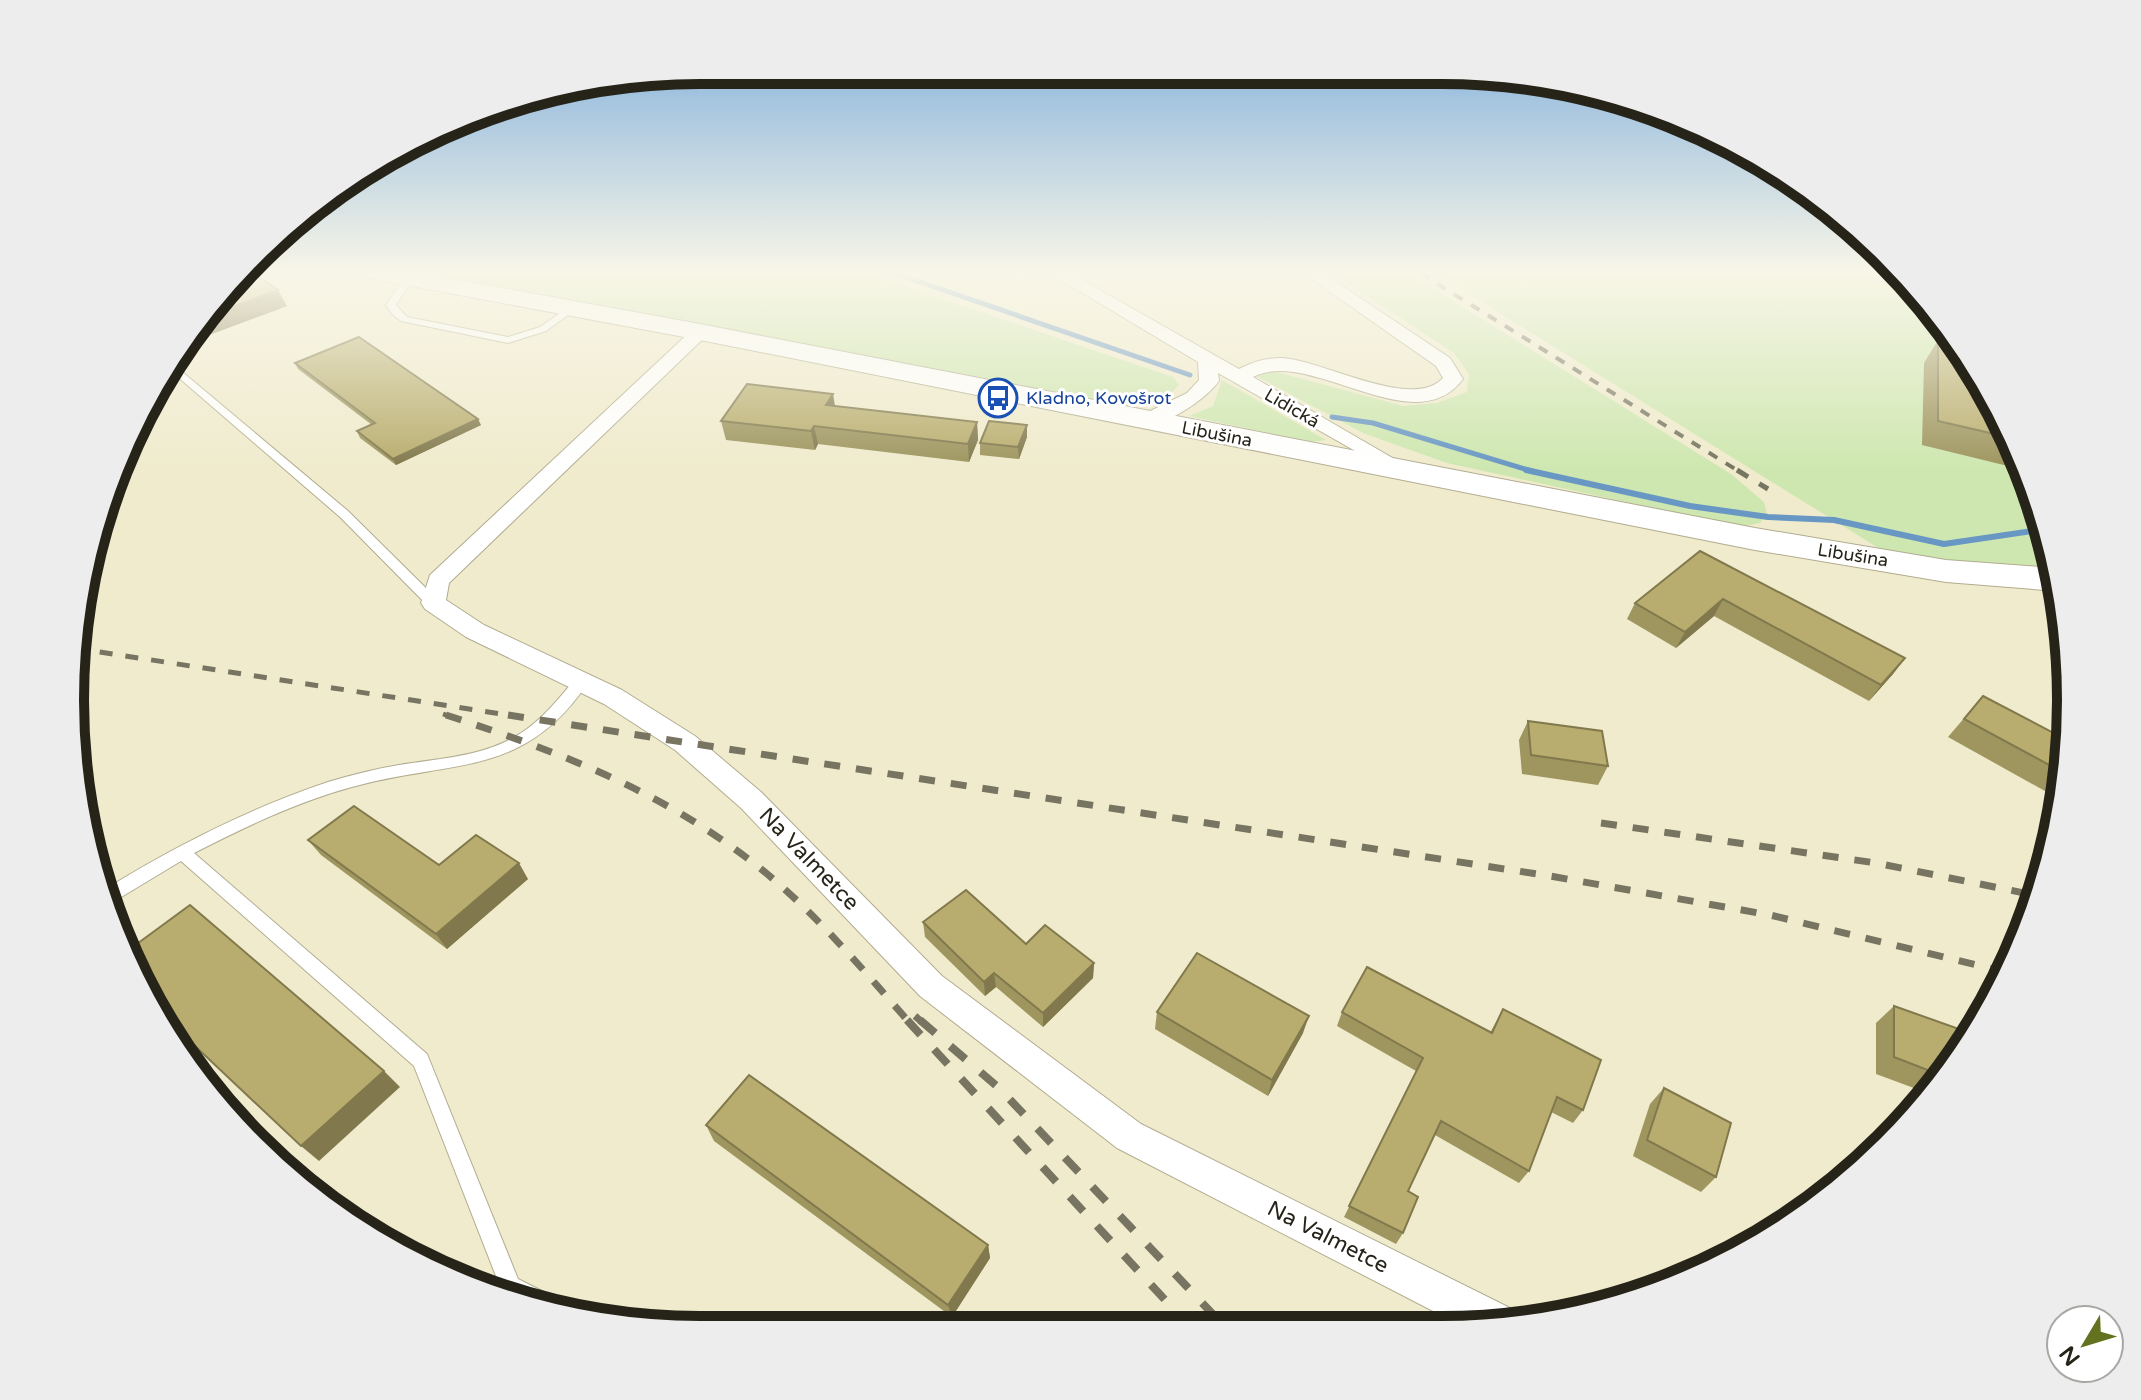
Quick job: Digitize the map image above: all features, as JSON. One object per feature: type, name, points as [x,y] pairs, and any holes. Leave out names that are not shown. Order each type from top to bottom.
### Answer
[{"type":"main road","name":"Libušina","points":[[732,338],[1755,539],[1946,571],[2045,579]]},
{"type":"street","points":[[433,603],[438,580],[693,338]]},
{"type":"street","name":"Lidická","points":[[1171,338],[1401,471]]},
{"type":"street","points":[[1239,377],[1262,365],[1284,364],[1384,392],[1421,395],[1442,391],[1453,379],[1443,362],[1408,338]]},
{"type":"street","points":[[1147,420],[1194,397],[1209,381],[1207,359]]},
{"type":"street","name":"Na Valmetce","points":[[433,603],[475,631],[582,681],[658,723],[685,743],[751,800],[931,986],[1129,1136],[1482,1315]]},
{"type":"lane","points":[[179,373],[344,514],[433,603]]},
{"type":"lane","points":[[115,892],[233,826],[325,789],[378,774],[467,760],[523,739],[547,721],[582,681]]},
{"type":"lane","points":[[182,852],[421,1060],[510,1286]]},
{"type":"green space","points":[[764,338],[1058,338],[1173,377],[1179,385],[1168,397],[1128,407]]},
{"type":"green space","points":[[1432,338],[1513,338],[1731,474],[1764,502],[1767,514],[1760,523],[1740,527],[1447,463],[1363,433],[1256,376],[1273,371],[1403,406],[1437,403],[1467,392],[1469,374],[1454,353]]},
{"type":"green space","points":[[1540,338],[1939,338],[1974,392],[2010,464],[2043,570],[1948,562],[1880,549]]},
{"type":"green space","points":[[1222,380],[1326,440],[1310,442],[1189,416],[1213,406]]},
{"type":"building","points":[[361,338],[478,419],[393,459],[357,431],[375,423],[295,363]]},
{"type":"building","points":[[1938,340],[1974,392],[1996,434],[1938,421]]},
{"type":"building","points":[[747,384],[833,394],[826,405],[977,422],[968,444],[814,426],[811,431],[721,421]]},
{"type":"building","points":[[989,421],[1027,425],[1018,447],[980,443]]},
{"type":"building","points":[[1700,551],[1905,658],[1881,685],[1723,599],[1685,632],[1635,603]]},
{"type":"building","points":[[1983,696],[2056,734],[2053,767],[1964,719]]},
{"type":"building","points":[[1528,721],[1602,731],[1608,766],[1531,755]]},
{"type":"building","points":[[354,806],[439,865],[476,835],[519,863],[436,934],[308,840]]},
{"type":"building","points":[[966,890],[1026,944],[1045,925],[1094,963],[1043,1013],[994,973],[984,982],[923,922]]},
{"type":"building","points":[[190,905],[384,1071],[301,1146],[184,1036],[135,945]]},
{"type":"building","points":[[1197,953],[1309,1016],[1272,1080],[1157,1012]]},
{"type":"building","points":[[1367,967],[1492,1033],[1503,1009],[1601,1060],[1583,1110],[1557,1097],[1529,1171],[1441,1121],[1408,1191],[1418,1197],[1403,1233],[1349,1206],[1423,1058],[1342,1012]]},
{"type":"building","points":[[1894,1006],[1961,1030],[1932,1072],[1894,1057]]},
{"type":"building","points":[[749,1075],[988,1245],[948,1305],[706,1125]]},
{"type":"building","points":[[1664,1088],[1731,1123],[1716,1177],[1647,1140]]},
{"type":"waterway","points":[[1084,338],[1190,375]]},
{"type":"waterway","points":[[1332,417],[1373,423],[1535,472]]},
{"type":"waterway","points":[[1526,470],[1535,472]]},
{"type":"waterway","points":[[1535,472],[1690,506],[1768,517],[1834,520],[1944,544],[2033,531]]},
{"type":"railway","points":[[1525,338],[1740,472]]},
{"type":"railway","points":[[1737,470],[1768,489]]},
{"type":"railway","points":[[86,650],[521,717]]},
{"type":"railway","points":[[446,715],[452,717]]},
{"type":"railway","points":[[446,715],[602,773],[712,833],[791,895],[909,1022]]},
{"type":"railway","points":[[508,715],[1550,876],[1770,915],[1994,969]]},
{"type":"railway","points":[[1601,823],[1876,863],[2025,893]]},
{"type":"railway","points":[[915,1016],[922,1022]]},
{"type":"railway","points":[[907,1020],[1180,1316]]},
{"type":"railway","points":[[920,1020],[999,1088],[1215,1316]]},
{"type":"place","name":"Kladno, Kovošrot","points":[[998,398]]}]
